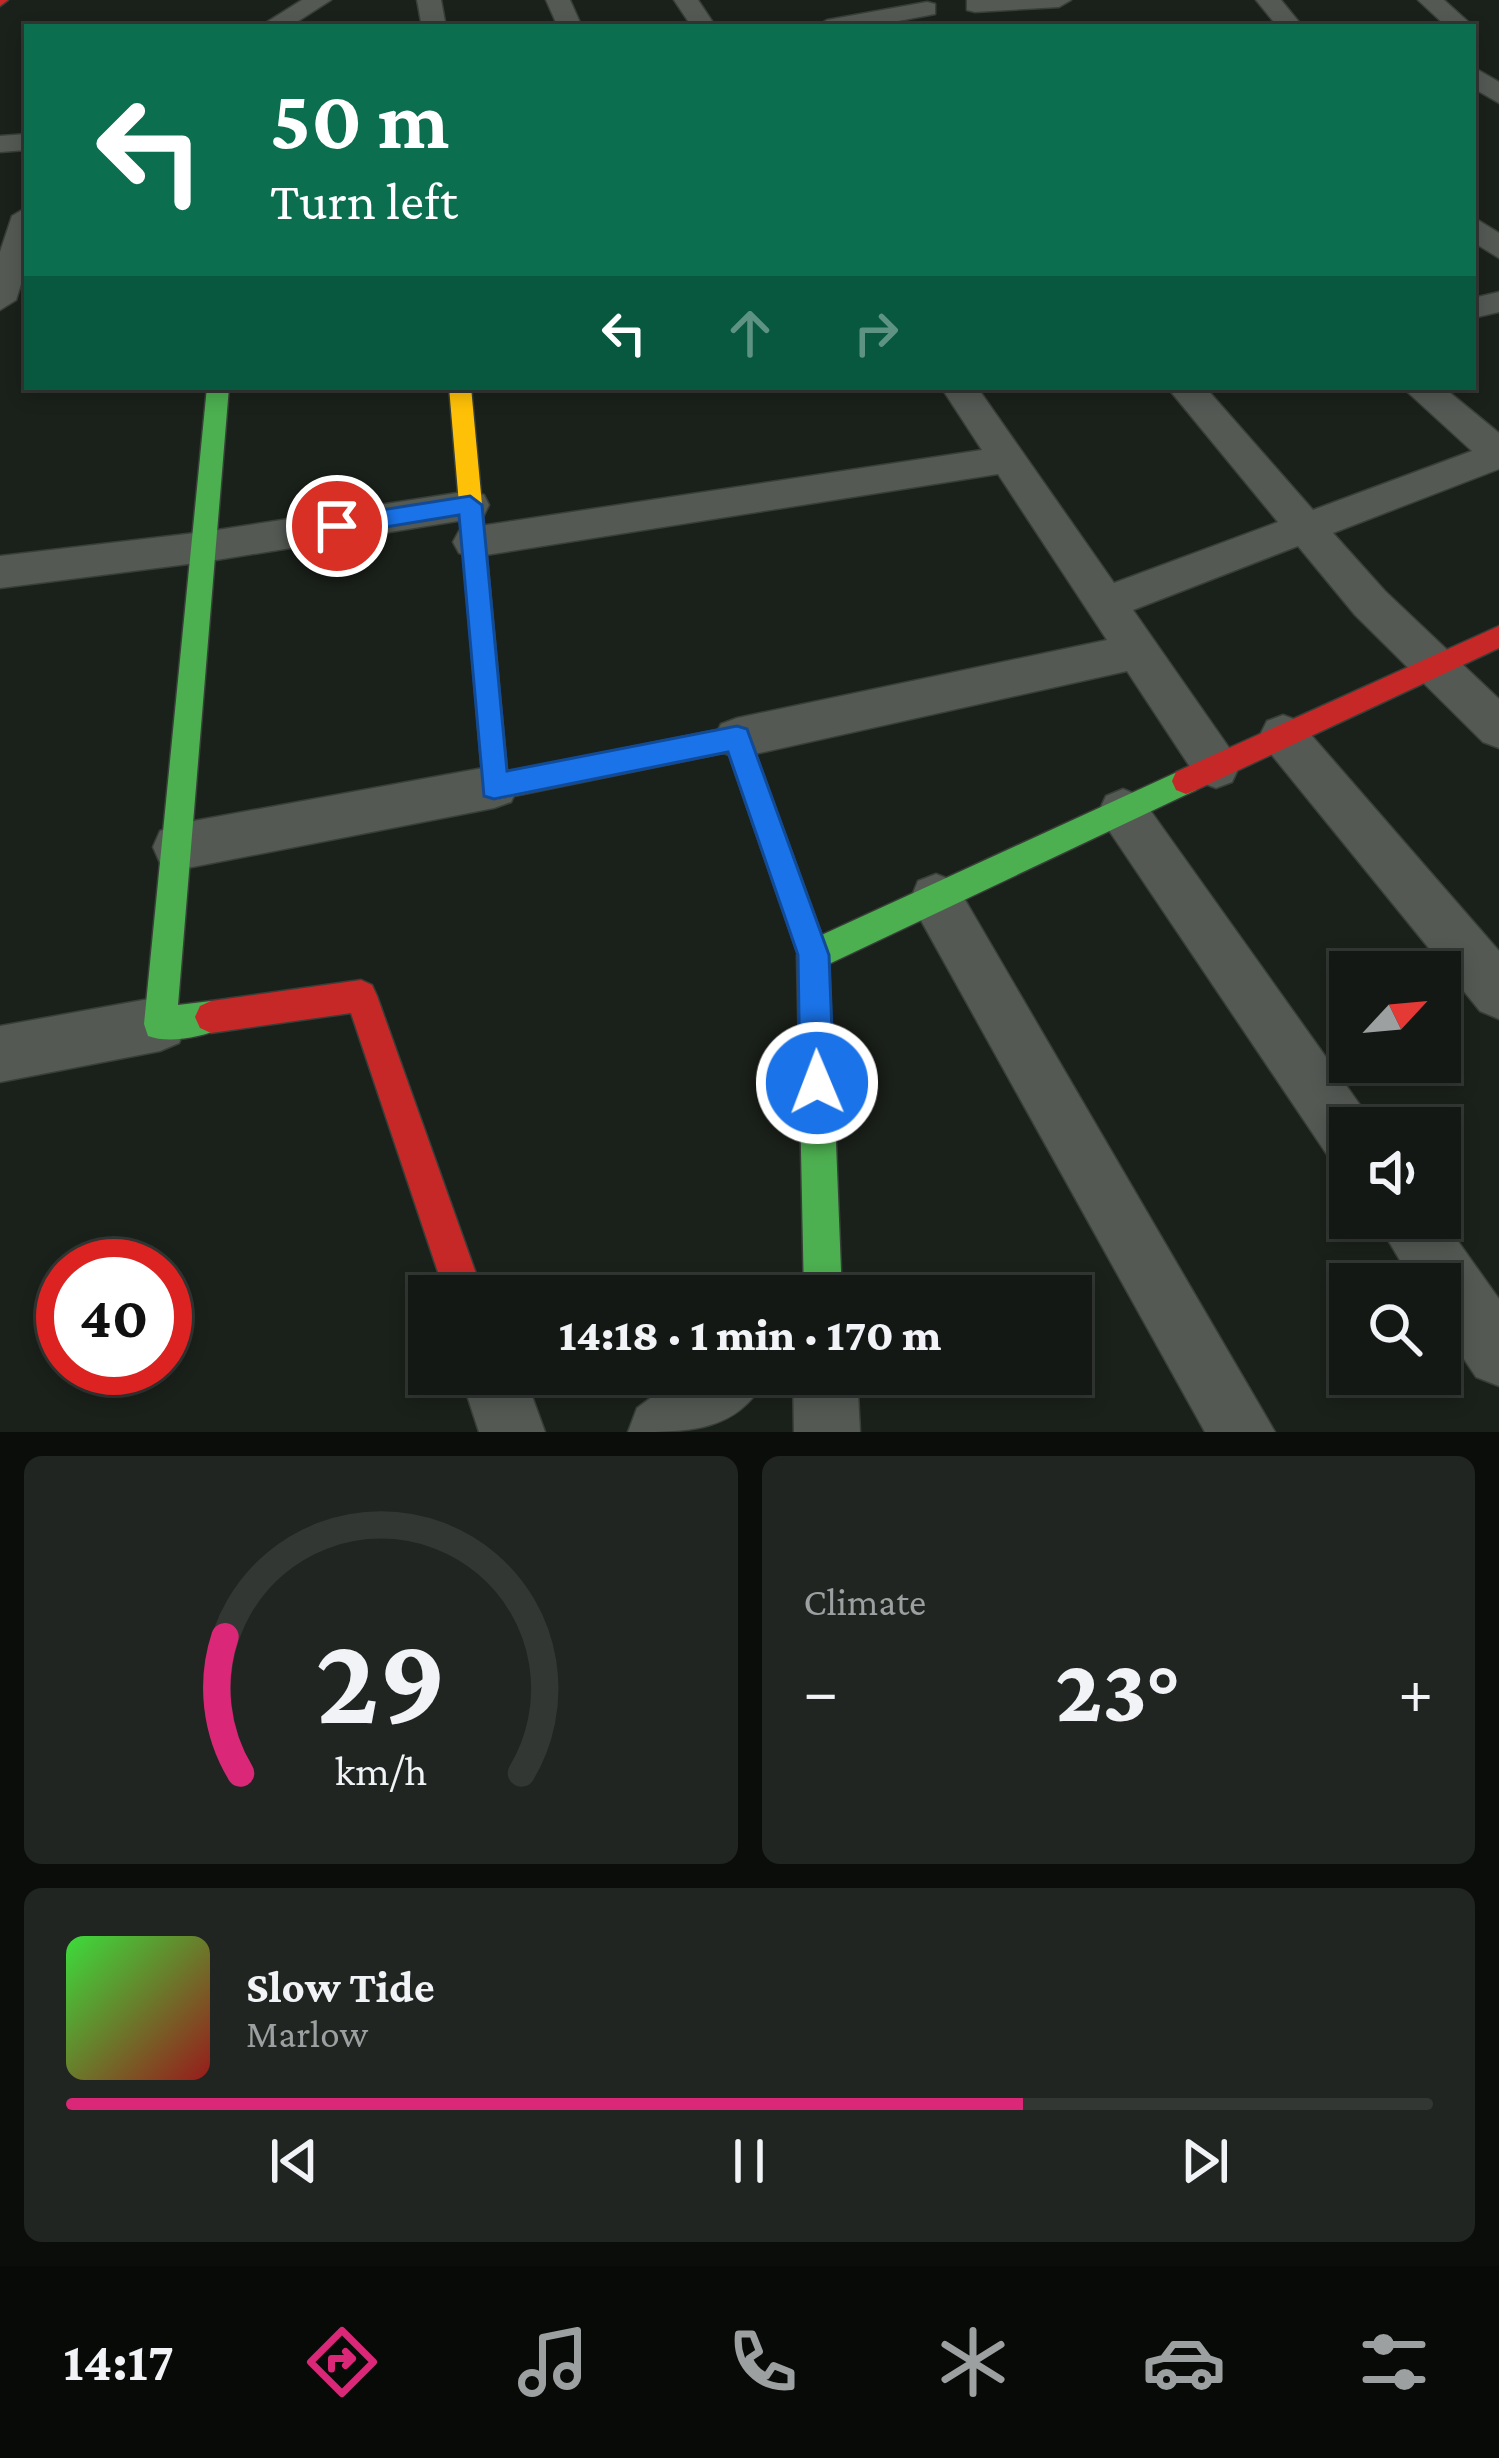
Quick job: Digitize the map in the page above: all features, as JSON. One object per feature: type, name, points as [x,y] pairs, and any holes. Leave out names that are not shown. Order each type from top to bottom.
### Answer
[{"type":"street","points":[[276,24],[320,0]]},
{"type":"street","points":[[862,24],[932,18],[972,3],[1058,0]]},
{"type":"street","points":[[1268,0],[1288,24]]},
{"type":"street","points":[[1430,0],[1458,24]]},
{"type":"street","points":[[0,300],[19,225]]},
{"type":"street","points":[[1476,229],[1499,249]]},
{"type":"street","points":[[160,1024],[218,390]]},
{"type":"street","points":[[460,390],[494,787]]},
{"type":"street","points":[[961,390],[1216,767]]},
{"type":"street","points":[[1188,390],[1370,603],[1499,728]]},
{"type":"street","points":[[1106,603],[1499,454],[1424,390]]},
{"type":"street","points":[[0,572],[471,523],[1008,459]]},
{"type":"street","points":[[814,955],[1499,636]]},
{"type":"street","points":[[177,847],[737,738],[1139,651]]},
{"type":"street","points":[[1282,735],[1499,992]]},
{"type":"street","points":[[737,738],[814,955],[822,1275]]},
{"type":"street","points":[[1123,811],[1329,1108]]},
{"type":"street","points":[[936,898],[1242,1432]]},
{"type":"street","points":[[0,1054],[160,1024],[361,996],[458,1275]]},
{"type":"street","points":[[1420,1239],[1499,1354]]},
{"type":"street","points":[[499,1395],[512,1432]]},
{"type":"street","points":[[661,1432],[709,1395]]},
{"type":"street","points":[[826,1395],[827,1432]]},
{"type":"traffic: fast","points":[[211,1017],[160,1024],[218,390]]},
{"type":"traffic: fast","points":[[822,1275],[813,955],[1186,781]]},
{"type":"traffic: slow","points":[[460,390],[494,787],[737,738],[813,955]]},
{"type":"traffic: jam","points":[[1186,781],[1499,636]]},
{"type":"traffic: jam","points":[[211,1017],[361,996],[458,1275]]},
{"type":"route","points":[[337,526],[470,505],[494,787],[737,738],[814,955],[817,1083]]}]
